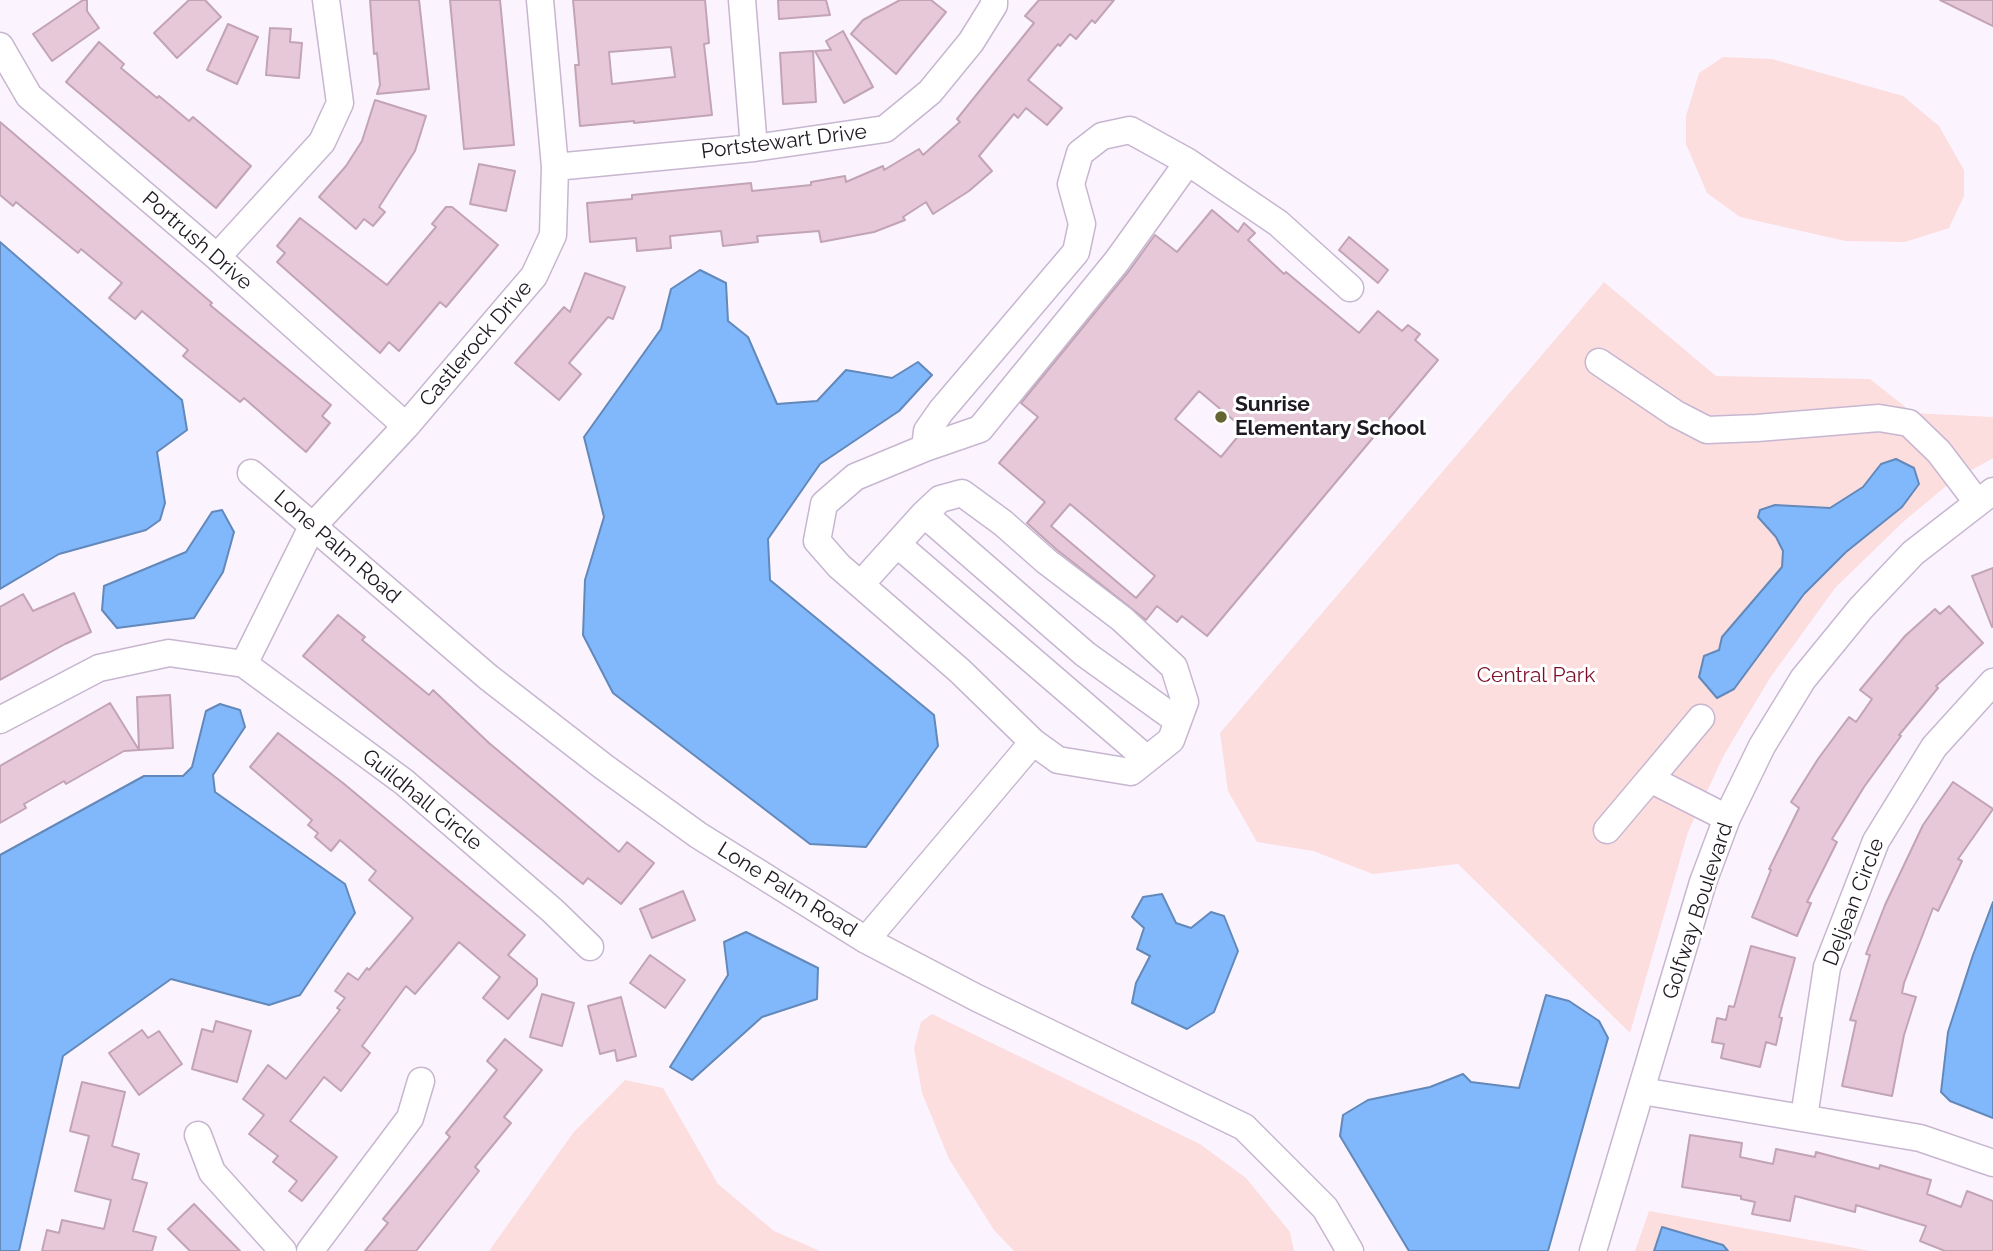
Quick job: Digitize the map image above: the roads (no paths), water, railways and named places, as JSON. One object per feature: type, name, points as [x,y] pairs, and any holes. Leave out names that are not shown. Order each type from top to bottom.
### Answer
[{"type":"street","points":[[217,257],[322,142],[340,103],[326,0]]},
{"type":"street","name":"Castlerock Drive","points":[[312,527],[406,426],[534,276],[553,235],[555,167],[540,0]]},
{"type":"street","points":[[742,0],[754,148]]},
{"type":"street","name":"Portstewart Drive","points":[[555,167],[754,148],[885,129],[930,92],[971,42],[995,0]]},
{"type":"street","name":"Portrush Drive","points":[[0,46],[29,96],[217,257],[406,426]]},
{"type":"street","points":[[925,448],[927,431],[941,411],[1076,252],[1082,224],[1071,184],[1080,153],[1102,136],[1130,130],[1188,162],[1278,223],[1350,288]]},
{"type":"street","points":[[861,584],[940,499],[962,493],[1122,619],[1174,667],[1185,702],[1171,740],[1131,772],[1058,760],[1033,742],[960,671],[839,566],[817,541],[824,504],[855,477],[980,429],[1117,261],[1188,162]]},
{"type":"street","points":[[1599,362],[1676,414],[1707,430],[1879,418],[1909,423],[1985,497]]},
{"type":"street","name":"Lone Palm Road","points":[[251,472],[488,677],[604,767],[698,835],[866,940],[976,998],[1244,1127],[1325,1208],[1350,1251]]},
{"type":"street","name":"Golfway Boulevard","points":[[1593,1251],[1703,882],[1727,818],[1762,746],[1803,679],[1861,608],[1913,553],[1985,497]]},
{"type":"street","points":[[924,514],[1085,654],[1178,721]]},
{"type":"street","points":[[244,664],[312,527]]},
{"type":"street","points":[[897,544],[1147,759]]},
{"type":"street","name":"Guildhall Circle","points":[[0,720],[99,668],[169,653],[244,664],[404,782],[553,911],[590,947]]},
{"type":"street","name":"Deljean Circle","points":[[1804,1117],[1827,967],[1876,841],[1934,747],[1993,682]]},
{"type":"street","points":[[1607,830],[1701,718]]},
{"type":"street","points":[[866,940],[1033,742]]},
{"type":"street","points":[[1650,779],[1727,818]]},
{"type":"street","points":[[310,1251],[410,1118],[421,1081]]},
{"type":"street","points":[[1642,1091],[1920,1138],[1993,1163]]},
{"type":"street","points":[[198,1135],[212,1172],[282,1251]]},
{"type":"water","points":[[0,242],[182,400],[187,430],[157,452],[165,503],[160,520],[146,530],[59,554],[0,589]]},
{"type":"water","points":[[700,270],[726,283],[728,321],[748,337],[777,404],[817,401],[846,370],[892,378],[918,362],[932,375],[899,411],[820,464],[768,539],[770,580],[934,715],[938,746],[866,847],[810,844],[613,693],[583,635],[585,580],[604,517],[584,437],[661,329],[671,289]]},
{"type":"water","points":[[1896,459],[1914,468],[1919,484],[1902,507],[1846,552],[1804,594],[1734,689],[1717,698],[1699,677],[1704,656],[1719,650],[1722,637],[1782,567],[1783,551],[1776,537],[1758,517],[1760,510],[1775,505],[1830,508],[1863,487],[1881,464]]},
{"type":"water","points":[[222,510],[234,532],[223,572],[194,618],[117,628],[102,610],[104,586],[186,552],[212,512]]},
{"type":"water","points":[[220,704],[240,710],[245,727],[213,775],[215,792],[345,884],[355,913],[300,995],[269,1005],[171,979],[63,1056],[19,1251],[0,1251],[0,855],[144,776],[183,776],[192,767],[206,711]]},
{"type":"water","points":[[1162,894],[1176,923],[1191,928],[1211,912],[1224,916],[1238,951],[1214,1012],[1187,1029],[1132,1003],[1136,983],[1150,956],[1137,949],[1144,928],[1132,917],[1143,897]]},
{"type":"water","points":[[1993,902],[1993,1118],[1950,1101],[1941,1092],[1948,1032]]},
{"type":"water","points":[[746,932],[818,968],[817,999],[762,1017],[692,1080],[670,1067],[728,975],[724,942]]},
{"type":"water","points":[[1546,995],[1569,1001],[1599,1021],[1608,1038],[1548,1251],[1409,1251],[1340,1136],[1343,1115],[1368,1100],[1430,1087],[1463,1074],[1471,1082],[1519,1088]]},
{"type":"water","points":[[1662,1227],[1723,1245],[1728,1251],[1654,1251]]},
{"type":"place","name":"Sunrise Elementary School","points":[[1221,417]]},
{"type":"park label","name":"Central Park","points":[[1536,676]]}]
